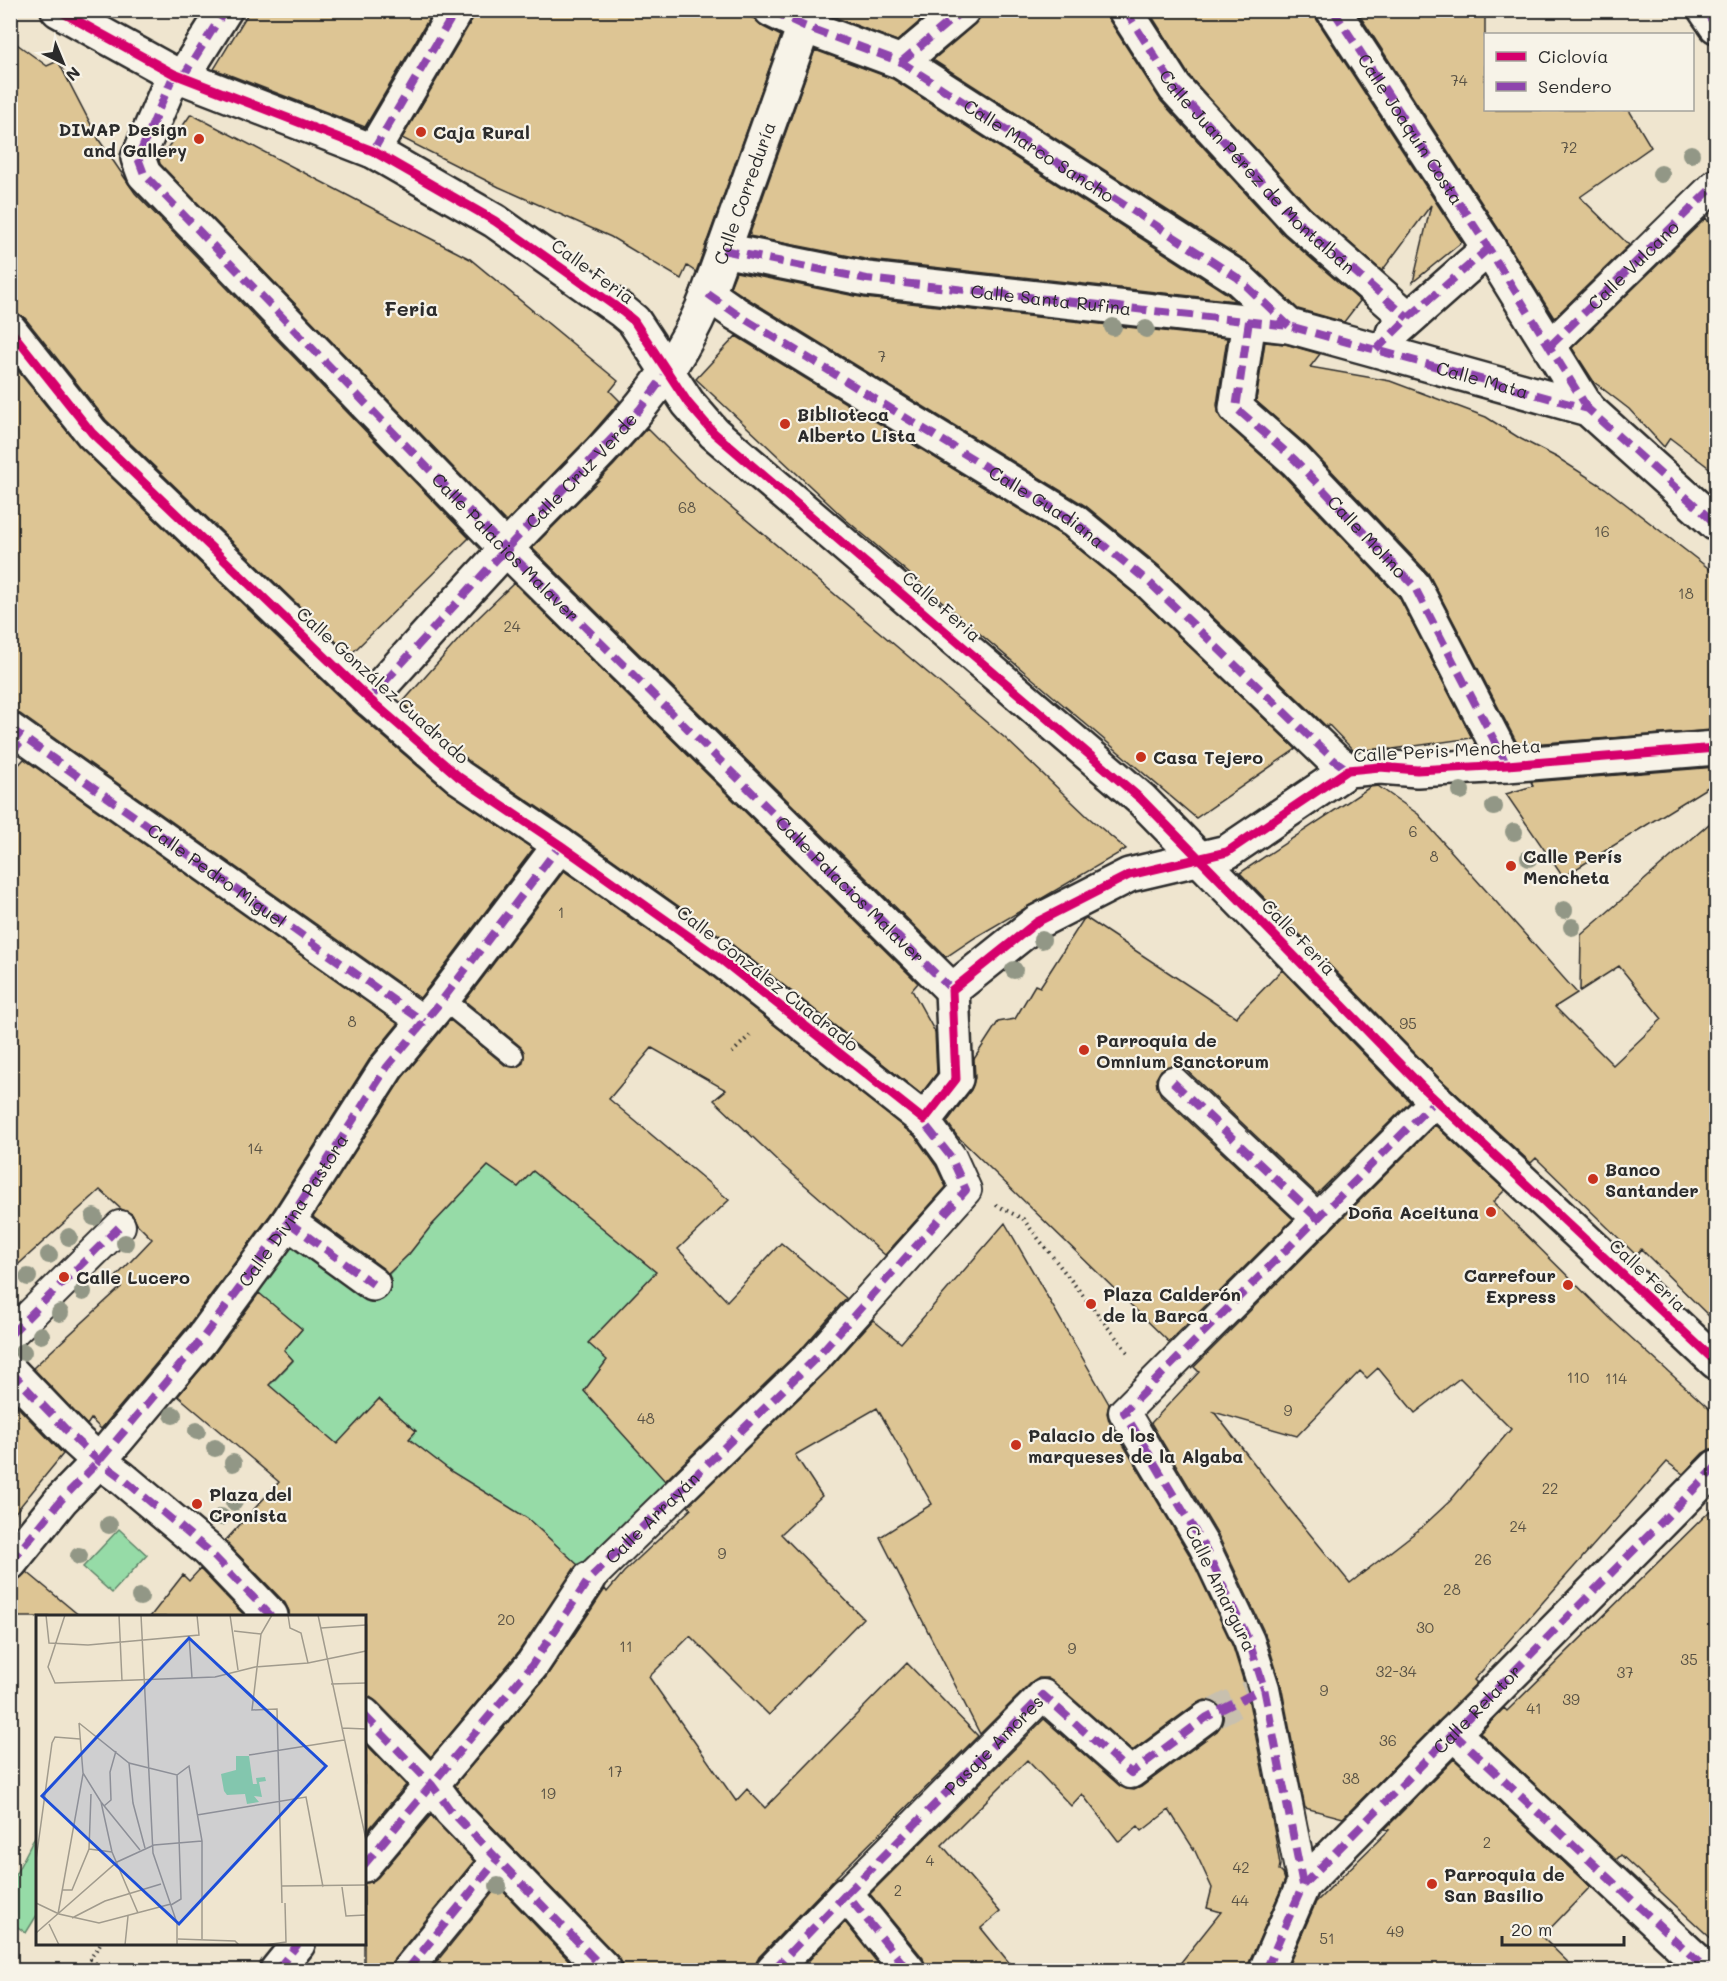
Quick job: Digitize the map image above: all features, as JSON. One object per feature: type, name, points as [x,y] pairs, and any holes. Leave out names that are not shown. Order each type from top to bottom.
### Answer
[{"type":"street","name":"Calle Feria","points":[[58,10],[178,76],[373,151],[495,220],[622,311],[634,321],[688,403],[714,433],[1141,799],[1436,1100],[1716,1362]]},
{"type":"street","name":"Calle Palacios Malaver","points":[[225,10],[178,76],[138,158],[144,174],[506,549],[952,990]]},
{"type":"street","points":[[373,151],[456,10]]},
{"type":"street","name":"Calle Marco Sancho","points":[[771,10],[804,18],[901,62],[1238,278],[1289,326]]},
{"type":"street","points":[[901,62],[963,10]]},
{"type":"street","name":"Calle Juan Pérez de Montalbán","points":[[1125,10],[1176,88],[1297,221],[1408,318]]},
{"type":"street","name":"Calle Joaquín Costa","points":[[1333,10],[1489,248]]},
{"type":"street","points":[[1706,10],[1716,26]]},
{"type":"street","name":"Calle Correduría","points":[[667,372],[708,294],[804,18]]},
{"type":"street","name":"Calle Vulcano","points":[[1550,346],[1716,184]]},
{"type":"street","points":[[1376,350],[1408,318],[1489,248]]},
{"type":"street","name":"Calle Mata","points":[[1489,248],[1588,409],[1716,524]]},
{"type":"street","name":"Calle Santa Rufina","points":[[723,250],[867,279],[1289,326],[1376,350]]},
{"type":"street","name":"Calle Guadiana","points":[[708,294],[1074,521],[1150,583],[1334,760],[1348,770]]},
{"type":"street","name":"Calle Molino","points":[[1249,321],[1236,408],[1295,460],[1414,586],[1507,765]]},
{"type":"street","name":"Calle González Cuadrado","points":[[10,330],[93,433],[369,699],[459,777],[560,845],[718,957],[924,1120],[951,1157],[966,1190]]},
{"type":"street","name":"Calle Mata","points":[[1376,350],[1588,409]]},
{"type":"street","name":"Calle Cruz Verde","points":[[369,699],[506,549],[640,409],[667,372]]},
{"type":"street","name":"Calle Pedro Miguel","points":[[15,740],[433,1010]]},
{"type":"street","name":"Calle Peris Mencheta","points":[[952,990],[1036,922],[1129,875],[1227,852],[1348,770],[1380,766],[1417,770],[1507,765],[1716,748]]},
{"type":"street","name":"Calle Divina Pastora","points":[[10,1563],[61,1500],[99,1461],[202,1339],[288,1222],[387,1067],[560,845]]},
{"type":"street","points":[[924,1120],[956,1079],[952,990]]},
{"type":"street","points":[[1173,1082],[1318,1219]]},
{"type":"street","points":[[1153,1383],[1436,1100]]},
{"type":"street","name":"Calle Arrayán","points":[[366,1863],[532,1665],[589,1579],[817,1357],[966,1190]]},
{"type":"street","points":[[288,1222],[373,1284]]},
{"type":"street","points":[[10,1335],[120,1226]]},
{"type":"street","points":[[10,1371],[99,1461],[208,1550],[269,1615]]},
{"type":"street","name":"Calle Amargura","points":[[1153,1383],[1124,1412],[1204,1546],[1250,1641],[1264,1688],[1303,1884]]},
{"type":"street","name":"Calle Relator","points":[[1266,1971],[1303,1884],[1716,1467]]},
{"type":"street","name":"Pasaje Amores","points":[[846,1894],[1043,1695],[1131,1773],[1207,1717]]},
{"type":"street","points":[[366,1717],[432,1785],[451,1811],[605,1971]]},
{"type":"street","points":[[1453,1733],[1707,1971]]},
{"type":"street","points":[[407,1971],[498,1859]]},
{"type":"street","points":[[773,1971],[846,1894],[908,1971]]},
{"type":"lane","points":[[433,1010],[513,1056]]},
{"type":"path","points":[[994,1204],[1023,1219],[1153,1383]]},
{"type":"path","points":[[99,1945],[90,1959],[104,1971]]},
{"type":"green space","points":[[488,1166],[518,1187],[533,1171],[656,1272],[614,1352],[584,1391],[670,1485],[583,1570],[527,1518],[452,1472],[409,1439],[416,1431],[379,1399],[350,1430],[349,1455],[284,1398],[241,1374],[272,1383],[293,1361],[284,1350],[302,1329],[282,1313],[259,1340],[231,1318],[291,1232],[382,1281]]},
{"type":"green space","points":[[119,1529],[147,1555],[112,1593],[83,1567]]},
{"type":"green space","points":[[36,1835],[36,1917],[26,1933],[11,1922],[11,1883]]},
{"type":"building","points":[[250,10],[434,10],[365,127],[214,69]]},
{"type":"building","points":[[475,10],[735,10],[755,19],[763,27],[781,36],[696,272],[687,266],[681,279],[611,237],[499,187],[402,138],[472,20]]},
{"type":"building","points":[[824,10],[933,10],[897,41],[824,13]]},
{"type":"building","points":[[981,10],[1106,10],[1109,20],[1161,101],[1283,234],[1360,301],[1344,322],[1298,309],[1248,262],[933,60],[975,24],[980,17]]},
{"type":"building","points":[[1148,10],[1314,10],[1317,20],[1462,242],[1413,282],[1431,205],[1382,271],[1310,208],[1190,77]]},
{"type":"building","points":[[1356,10],[1485,10],[1484,111],[1630,111],[1651,147],[1580,197],[1629,245],[1554,318]]},
{"type":"building","points":[[10,39],[47,66],[58,61],[99,140],[135,193],[469,538],[350,655],[106,420],[25,318],[10,312]]},
{"type":"building","points":[[815,50],[893,79],[1226,293],[1235,301],[870,260],[749,236]]},
{"type":"building","points":[[191,114],[470,259],[618,381],[610,391],[620,401],[587,439],[506,522],[160,164],[159,160]]},
{"type":"building","points":[[1706,218],[1716,233],[1716,473],[1670,438],[1664,447],[1629,409],[1594,382],[1572,348]]},
{"type":"building","points":[[736,272],[865,298],[1227,338],[1217,405],[1219,415],[1282,474],[1399,597],[1472,738],[1393,749],[1354,751],[1163,569],[1086,506],[730,287]]},
{"type":"building","points":[[736,336],[1063,536],[1138,597],[1296,749],[1196,818],[844,518],[696,379]]},
{"type":"building","points":[[1265,342],[1285,344],[1320,354],[1310,367],[1390,381],[1486,417],[1605,488],[1716,574],[1716,730],[1518,745],[1428,573],[1309,447],[1256,401]]},
{"type":"building","points":[[10,361],[79,446],[356,713],[447,791],[533,849],[420,998],[20,714],[10,711]]},
{"type":"building","points":[[647,428],[698,479],[1005,738],[1088,817],[1126,849],[946,957],[532,548]]},
{"type":"building","points":[[514,583],[918,983],[912,990],[935,1032],[937,1073],[921,1094],[729,942],[570,829],[470,762],[402,703],[475,621]]},
{"type":"building","points":[[24,759],[398,1024],[371,1057],[273,1211],[187,1327],[101,1429],[91,1419],[87,1425],[33,1368],[121,1287],[112,1281],[152,1239],[137,1224],[132,1214],[121,1209],[100,1190],[10,1272],[10,774]]},
{"type":"building","points":[[1716,767],[1716,782],[1563,877],[1506,794],[1533,786],[1531,782]]},
{"type":"building","points":[[1378,786],[1418,814],[1577,993],[1555,1007],[1613,1065],[1662,1019],[1619,966],[1580,991],[1581,935],[1716,818],[1716,1323],[1641,1249],[1636,1255],[1536,1158],[1531,1163],[1438,1077],[1240,873],[1370,787]]},
{"type":"building","points":[[564,871],[707,972],[914,1135],[936,1166],[946,1187],[885,1255],[782,1165],[714,1100],[726,1090],[652,1048],[609,1099],[729,1200],[678,1249],[727,1301],[781,1243],[846,1298],[805,1345],[665,1481],[584,1391],[607,1360],[588,1343],[656,1272],[533,1171],[518,1187],[488,1166],[431,1226],[409,1254],[388,1274],[313,1217],[402,1078],[450,1020],[506,1066],[517,1067],[523,1063],[524,1052],[521,1047],[465,1001]]},
{"type":"building","points":[[1086,918],[1236,1017],[1282,970],[1410,1102],[1317,1194],[1185,1069],[1176,1065],[1161,1070],[1156,1079],[1161,1095],[1293,1219],[1169,1342],[957,1136],[947,1122],[971,1090],[975,1078],[974,1059],[998,1022],[1015,1019],[1035,985],[1040,987]]},
{"type":"building","points":[[1435,1125],[1505,1190],[1493,1202],[1614,1322],[1716,1415],[1716,1449],[1703,1453],[1683,1474],[1667,1462],[1474,1680],[1477,1683],[1343,1818],[1305,1808],[1281,1685],[1265,1634],[1219,1537],[1151,1423],[1199,1372],[1194,1367]],"holes":[[[1378,1368],[1415,1413],[1460,1378],[1511,1429],[1450,1501],[1421,1528],[1350,1583],[1214,1412],[1297,1436],[1360,1371],[1367,1378]]]},
{"type":"building","points":[[1005,1223],[1109,1404],[1107,1413],[1109,1421],[1189,1554],[1233,1647],[1247,1692],[1275,1834],[1279,1870],[1285,1880],[1249,1963],[1248,1971],[1174,1971],[1221,1912],[1207,1908],[1212,1888],[1195,1851],[1169,1810],[1142,1831],[1138,1826],[1119,1842],[1082,1794],[1071,1806],[1027,1760],[942,1845],[1000,1912],[981,1928],[1016,1971],[926,1971],[923,1958],[870,1894],[1044,1719],[1120,1786],[1134,1790],[1217,1731],[1224,1716],[1221,1707],[1214,1701],[1205,1700],[1197,1703],[1132,1751],[1054,1682],[1047,1678],[1039,1678],[1031,1683],[980,1734],[880,1537],[932,1504],[877,1408],[795,1455],[822,1496],[781,1534],[863,1618],[769,1715],[690,1636],[649,1677],[736,1801],[747,1789],[765,1808],[907,1663],[978,1736],[759,1957],[755,1971],[623,1971],[623,1965],[618,1957],[465,1799],[455,1785],[546,1677],[605,1589],[607,1592],[624,1572],[691,1509],[688,1506],[829,1369],[873,1320],[901,1343]]},
{"type":"building","points":[[259,1293],[302,1329],[284,1350],[293,1360],[269,1385],[337,1444],[379,1399],[416,1431],[409,1439],[452,1472],[527,1518],[578,1565],[517,1654],[431,1757],[377,1702],[366,1697],[366,1615],[289,1615],[285,1603],[225,1541],[279,1482],[178,1396],[217,1350]]},
{"type":"building","points":[[10,1399],[63,1454],[10,1519]]},
{"type":"building","points":[[1716,1505],[1716,1943],[1621,1855],[1616,1860],[1480,1733],[1504,1708],[1507,1711]]},
{"type":"building","points":[[200,1569],[244,1615],[152,1615],[183,1575],[189,1581]]},
{"type":"building","points":[[27,1572],[79,1615],[10,1617],[10,1581],[17,1580]]},
{"type":"building","points":[[366,1744],[406,1785],[366,1833]]},
{"type":"building","points":[[1454,1759],[1590,1887],[1542,1937],[1577,1971],[1286,1971],[1316,1902],[1389,1830],[1385,1829]]},
{"type":"building","points":[[431,1815],[474,1861],[394,1959],[390,1971],[364,1971],[366,1883],[378,1877]]},
{"type":"building","points":[[498,1886],[579,1971],[429,1971]]},
{"type":"building","points":[[845,1922],[884,1971],[799,1971]]},
{"type":"tunnel","points":[[1207,1717],[1264,1688]]},
{"type":"marked path","points":[[182,78],[225,10]]},
{"type":"marked path","points":[[373,151],[456,10]]},
{"type":"marked path","points":[[771,10],[804,26],[901,62],[1238,278],[1289,326]]},
{"type":"marked path","points":[[901,62],[963,10]]},
{"type":"marked path","points":[[1125,10],[1175,88],[1297,221],[1408,318]]},
{"type":"marked path","points":[[1333,10],[1486,244],[1588,409]]},
{"type":"marked path","points":[[1705,10],[1716,26]]},
{"type":"marked path","points":[[174,74],[138,158],[144,174],[506,549],[952,990]]},
{"type":"marked path","points":[[1550,346],[1716,184]]},
{"type":"marked path","points":[[1376,350],[1408,318],[1489,248]]},
{"type":"marked path","points":[[723,250],[867,279],[1289,326],[1376,350],[1588,409],[1716,524]]},
{"type":"marked path","points":[[708,294],[735,313],[1074,521],[1150,583],[1334,760],[1348,770]]},
{"type":"marked path","points":[[1249,321],[1236,408],[1295,460],[1414,586],[1507,765]]},
{"type":"marked path","points":[[369,699],[506,549],[640,409],[667,372],[665,369]]},
{"type":"marked path","points":[[10,728],[424,1022]]},
{"type":"marked path","points":[[10,754],[24,738]]},
{"type":"marked path","points":[[10,1563],[61,1500],[99,1461],[202,1339],[288,1222],[387,1067],[443,999],[560,845]]},
{"type":"marked path","points":[[1173,1082],[1318,1219]]},
{"type":"marked path","points":[[1303,1885],[1264,1688],[1249,1641],[1204,1546],[1124,1412],[1436,1100]]},
{"type":"marked path","points":[[366,1863],[532,1665],[589,1579],[817,1357],[966,1190],[951,1157],[919,1117]]},
{"type":"marked path","points":[[288,1222],[373,1284]]},
{"type":"marked path","points":[[10,1335],[120,1226]]},
{"type":"marked path","points":[[10,1371],[77,1441],[208,1550],[270,1615]]},
{"type":"marked path","points":[[1266,1970],[1303,1885],[1716,1467]]},
{"type":"marked path","points":[[846,1894],[1043,1695],[1131,1773],[1207,1717],[1264,1688]]},
{"type":"marked path","points":[[366,1717],[432,1785],[451,1811],[605,1970]]},
{"type":"marked path","points":[[1453,1733],[1707,1970]]},
{"type":"marked path","points":[[407,1970],[498,1859]]},
{"type":"marked path","points":[[773,1970],[846,1894],[908,1970]]},
{"type":"marked path","points":[[277,1970],[297,1945]]},
{"type":"cycle path","points":[[58,10],[174,74],[373,151],[495,221],[622,311],[634,321],[688,403],[714,433],[1141,799],[1425,1090],[1716,1362]]},
{"type":"cycle path","points":[[10,330],[92,433],[369,699],[459,777],[560,845],[718,957],[924,1120],[956,1079],[952,990],[1037,922],[1129,875],[1227,852],[1348,770],[1380,767],[1417,770],[1507,765],[1716,748]]},
{"type":"place","name":"Caja Rural","points":[[421,132]]},
{"type":"place","name":"DIWAP Design and Gallery","points":[[199,139]]},
{"type":"place","name":"Biblioteca Alberto Lista","points":[[785,424]]},
{"type":"place","name":"Casa Tejero","points":[[1141,757]]},
{"type":"place","name":"Calle Perís Mencheta","points":[[1511,866]]},
{"type":"place","name":"Parroquia de Omnium Sanctorum","points":[[1084,1050]]},
{"type":"place","name":"Banco Santander","points":[[1593,1179]]},
{"type":"place","name":"Doña Aceituna","points":[[1491,1212]]},
{"type":"place","name":"Calle Lucero","points":[[64,1277]]},
{"type":"place","name":"Carrefour Express","points":[[1568,1285]]},
{"type":"place","name":"Plaza Calderón de la Barca","points":[[1091,1304]]},
{"type":"place","name":"Palacio de los marqueses de la Algaba","points":[[1016,1445]]},
{"type":"place","name":"Plaza del Cronista","points":[[197,1504]]},
{"type":"place","name":"Parroquia de San Basilio","points":[[1432,1884]]},
{"type":"district","name":"Feria","points":[[411,308]]}]
